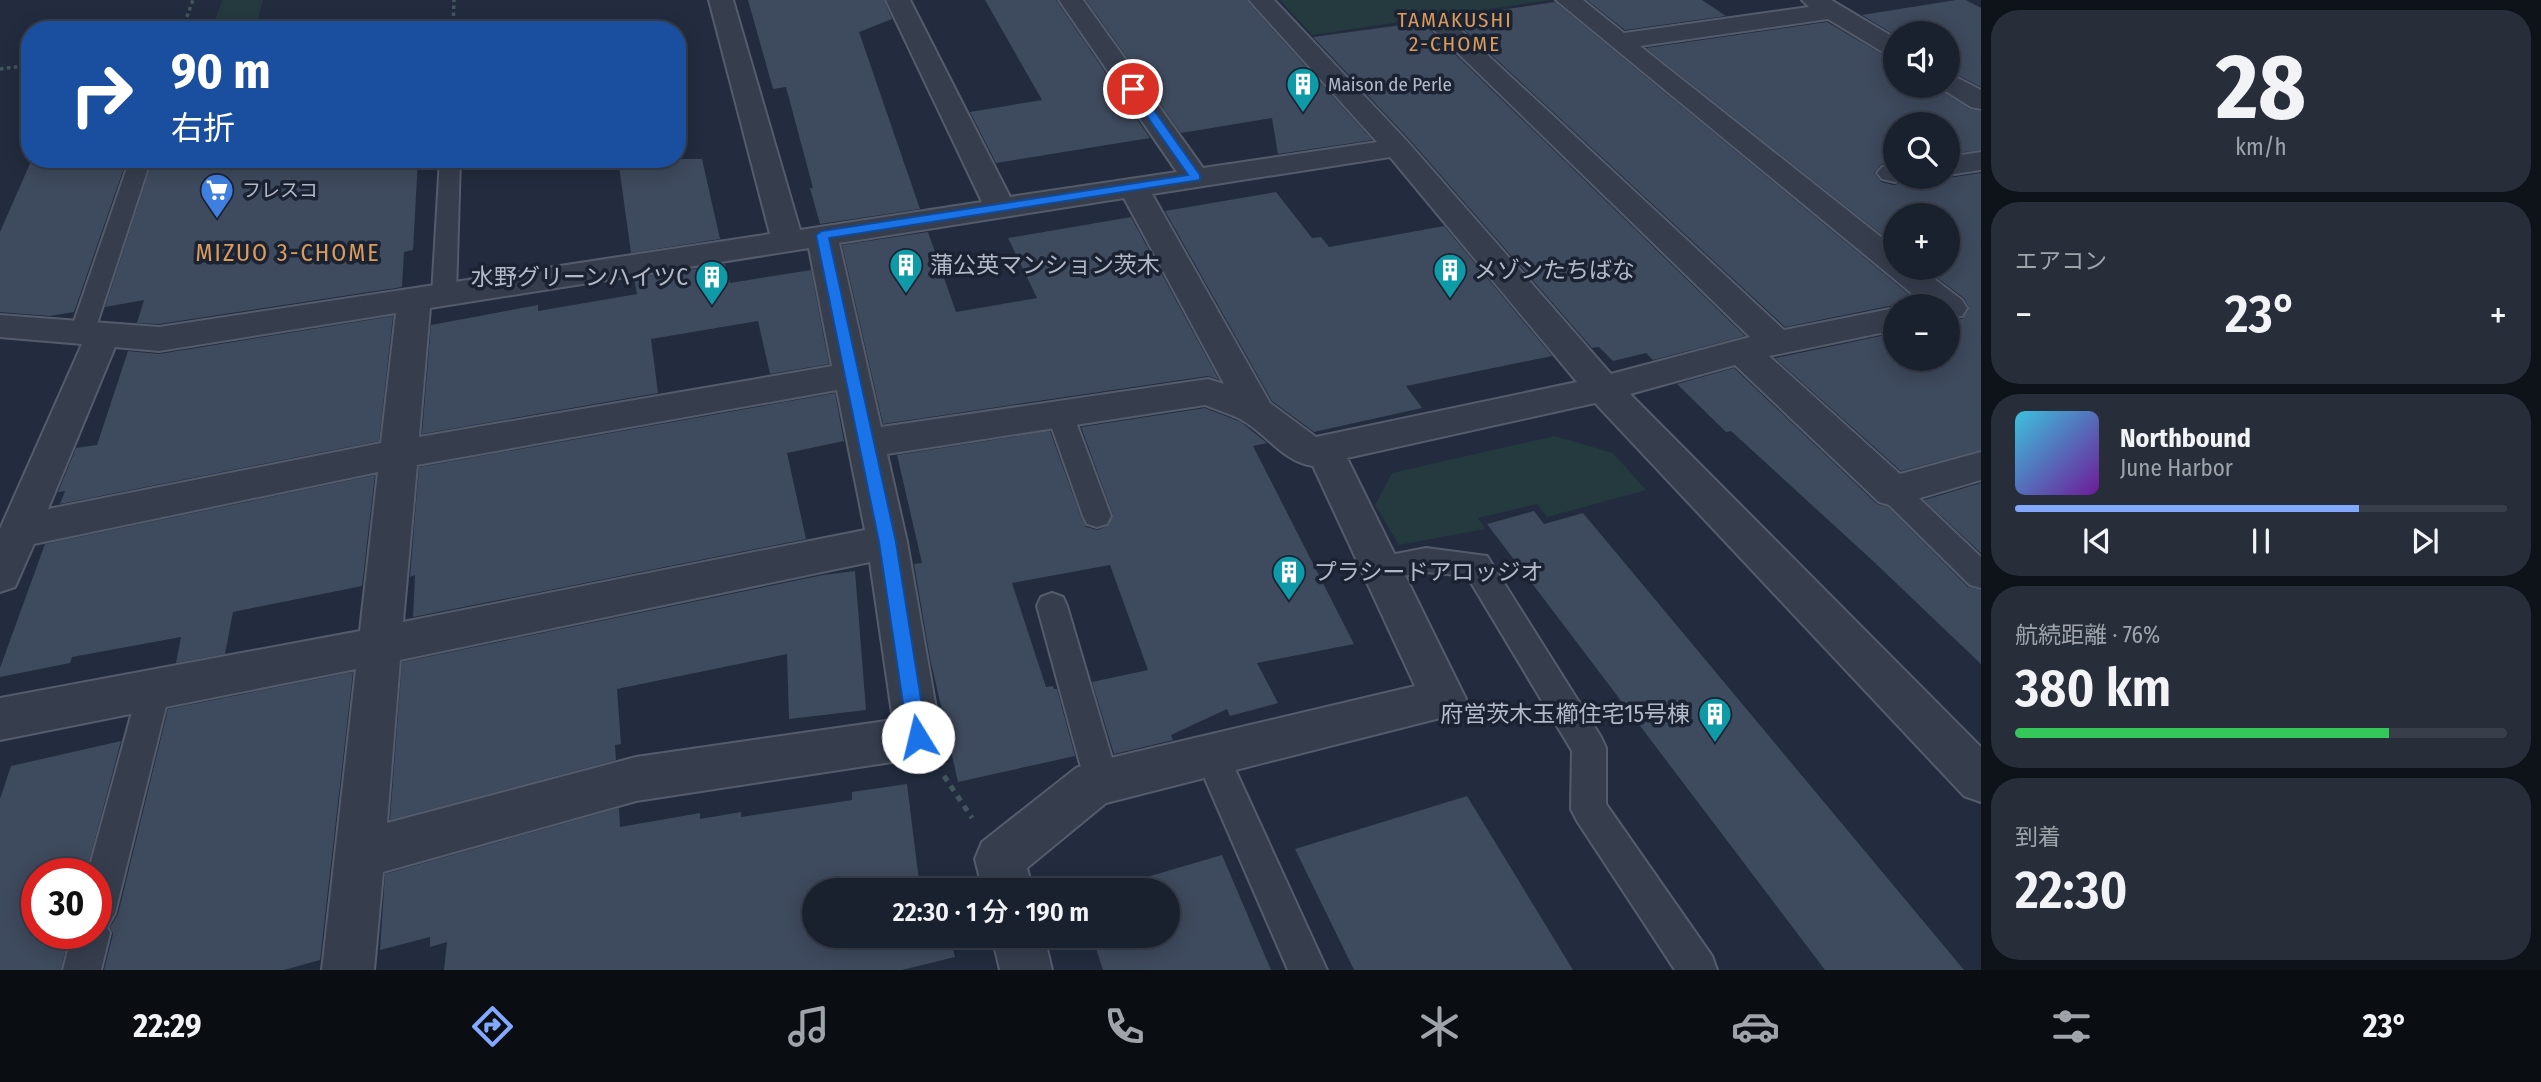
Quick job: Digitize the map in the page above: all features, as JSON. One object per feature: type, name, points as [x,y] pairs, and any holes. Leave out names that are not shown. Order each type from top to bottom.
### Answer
[{"type":"street","points":[[358,855],[636,779],[918,737],[887,542],[852,375],[721,0]]},
{"type":"street","points":[[898,0],[1000,207]]},
{"type":"street","points":[[1071,0],[1195,177]]},
{"type":"street","points":[[1261,0],[1397,147],[1603,389],[1981,780]]},
{"type":"street","points":[[1568,0],[1883,254]]},
{"type":"street","points":[[1619,41],[1823,6],[1883,42]]},
{"type":"street","points":[[1443,27],[1495,76],[1760,347],[1894,491],[1981,466]]},
{"type":"street","points":[[1459,80],[1495,76]]},
{"type":"street","points":[[1960,88],[1981,101]]},
{"type":"street","points":[[0,326],[159,339],[1397,147]]},
{"type":"street","points":[[1960,164],[1981,161]]},
{"type":"street","points":[[1133,187],[1257,412]]},
{"type":"street","points":[[1919,280],[1940,294]]},
{"type":"street","points":[[348,970],[399,454],[429,297]]},
{"type":"street","points":[[867,443],[1208,392],[1257,412],[1287,438],[1311,452],[1603,389],[1760,347],[1883,321]]},
{"type":"street","points":[[0,575],[92,334]]},
{"type":"street","points":[[19,531],[399,454],[852,375]]},
{"type":"street","points":[[1004,875],[1093,784],[1444,699],[1324,449]]},
{"type":"street","points":[[0,719],[380,646],[887,542]]},
{"type":"street","points":[[1021,948],[1026,970]]},
{"type":"lane","points":[[92,334],[138,168]]},
{"type":"lane","points":[[429,297],[449,168]]},
{"type":"lane","points":[[1060,414],[1097,516]]},
{"type":"lane","points":[[1894,491],[1981,576]]},
{"type":"lane","points":[[1381,568],[1426,560],[1476,565],[1589,748],[1589,809],[1698,970]]},
{"type":"lane","points":[[1052,606],[1102,782]]},
{"type":"lane","points":[[110,858],[154,690]]},
{"type":"lane","points":[[1212,756],[1308,970]]},
{"type":"lane","points":[[82,970],[87,949]]},
{"type":"path","points":[[185,21],[193,0]]},
{"type":"path","points":[[453,21],[454,0]]},
{"type":"path","points":[[0,69],[21,66]]},
{"type":"path","points":[[918,737],[1004,875]]},
{"type":"green space","points":[[222,0],[263,0],[258,21],[215,21]]},
{"type":"green space","points":[[1280,0],[1550,0],[1312,35]]},
{"type":"green space","points":[[1555,436],[1613,453],[1646,490],[1547,517],[1537,504],[1478,518],[1485,529],[1399,545],[1375,505],[1392,473]]},
{"type":"building","points":[[748,0],[884,0],[892,19],[859,32],[920,209],[820,224],[786,87],[773,89]]},
{"type":"building","points":[[985,0],[1056,0],[1150,138],[996,163],[970,112],[1042,100]]},
{"type":"building","points":[[1086,0],[1246,0],[1372,140],[1278,154],[1272,118],[1181,133]]},
{"type":"building","points":[[1587,0],[1702,0],[1726,16],[1625,30]]},
{"type":"building","points":[[1956,0],[1966,0],[1981,8],[1981,87],[1960,76],[1960,21],[1883,21],[1883,28],[1862,15]]},
{"type":"building","points":[[1555,2],[1883,273],[1883,280],[1892,280],[1908,294],[1883,294],[1883,307],[1785,327],[1454,20],[1447,18]]},
{"type":"building","points":[[1432,21],[1429,29],[1745,336],[1653,360],[1646,353],[1613,361],[1599,347],[1592,348],[1409,139],[1313,37]]},
{"type":"building","points":[[1827,22],[1883,55],[1883,98],[1952,98],[1970,109],[1981,111],[1981,150],[1960,153],[1960,112],[1883,112],[1883,164],[1874,173],[1883,182],[1883,189],[1960,189],[1960,176],[1981,173],[1981,450],[1901,471],[1775,358],[1883,336],[1883,371],[1960,371],[1960,319],[1969,307],[1960,294],[1940,280],[1960,280],[1960,203],[1883,203],[1883,236],[1646,48]]},
{"type":"building","points":[[686,159],[702,159],[720,239],[631,253],[619,168],[686,168]]},
{"type":"building","points":[[28,168],[124,168],[74,312],[50,316],[0,312],[0,232]]},
{"type":"building","points":[[150,168],[418,168],[413,250],[404,252],[402,287],[159,324],[137,323],[144,300],[105,307]]},
{"type":"building","points":[[1276,192],[1312,238],[1321,237],[1329,247],[1444,226],[1552,356],[1406,386],[1422,408],[1314,432],[1272,401],[1165,211]]},
{"type":"building","points":[[1131,217],[1219,380],[1208,376],[883,424],[842,245],[928,232],[956,312],[1037,298],[1008,238]]},
{"type":"building","points":[[725,264],[730,283],[811,270],[829,364],[770,374],[758,321],[651,339],[658,393],[422,434],[431,325],[538,305],[538,311],[637,294],[634,278]]},
{"type":"building","points":[[393,316],[379,441],[60,504],[65,491],[58,492],[76,448],[97,445],[128,351],[159,354]]},
{"type":"building","points":[[1734,368],[1877,504],[1888,507],[1968,587],[1981,590],[1981,664],[1873,561],[1731,431],[1726,432],[1677,384]]},
{"type":"building","points":[[835,393],[844,441],[787,453],[806,539],[413,617],[415,575],[410,577],[419,467]]},
{"type":"building","points":[[1205,408],[1241,422],[1267,443],[1253,446],[1354,644],[1257,663],[1278,703],[1230,716],[1227,709],[1171,735],[1173,740],[1114,754],[1092,682],[1148,670],[1110,565],[1012,583],[1046,687],[1053,686],[1057,689],[1075,756],[958,782],[930,658],[914,564],[922,563],[897,455],[1050,431],[1081,517],[1086,527],[1098,530],[1109,525],[1113,515],[1081,427]]},
{"type":"building","points":[[375,475],[362,586],[233,612],[225,654],[176,663],[181,637],[72,657],[70,663],[0,677],[0,668],[45,544]]},
{"type":"building","points":[[1981,483],[1981,553],[1924,500]]},
{"type":"building","name":"府営茨木玉櫛住宅15号棟","points":[[1534,511],[1544,524],[1583,513],[1964,970],[1825,970],[1487,524]]},
{"type":"building","points":[[855,571],[866,710],[789,719],[787,654],[617,689],[621,744],[615,745],[616,760],[390,820],[402,662],[823,575]]},
{"type":"building","points":[[353,672],[320,960],[284,970],[104,970],[109,949],[112,949],[112,924],[118,914],[168,709]]},
{"type":"building","points":[[121,741],[90,858],[21,858],[21,949],[66,949],[61,970],[0,970],[0,799],[11,766]]},
{"type":"building","points":[[907,784],[919,878],[802,878],[802,948],[953,948],[955,957],[902,970],[444,970],[447,942],[430,947],[430,937],[380,950],[385,874],[619,808],[620,827],[700,813],[700,819],[741,812],[741,817],[852,800],[852,792]]},
{"type":"building","points":[[1467,796],[1573,970],[1354,970],[1295,849]]},
{"type":"building","points":[[1222,855],[1271,970],[1103,970],[1096,948],[1180,948],[1180,878],[1143,878]]},
{"type":"place","name":"Maison de Perle","points":[[1303,114]]},
{"type":"place","name":"フレスコ","points":[[217,220]]},
{"type":"place","name":"蒲公英マンション茨木","points":[[906,295]]},
{"type":"place","name":"メゾンたちばな","points":[[1450,300]]},
{"type":"place","name":"水野グリーンハイツC","points":[[712,307]]},
{"type":"place","name":"プラシードアロッジオ","points":[[1289,602]]},
{"type":"place","name":"府営茨木玉櫛住宅15号棟","points":[[1715,744]]},
{"type":"district","name":"TAMAKUSHI 2-CHOME","points":[[1455,32]]},
{"type":"district","name":"MIZUO 3-CHOME","points":[[288,253]]},
{"type":"route","points":[[918,737],[887,542],[822,235],[1195,177],[1133,89]]}]
